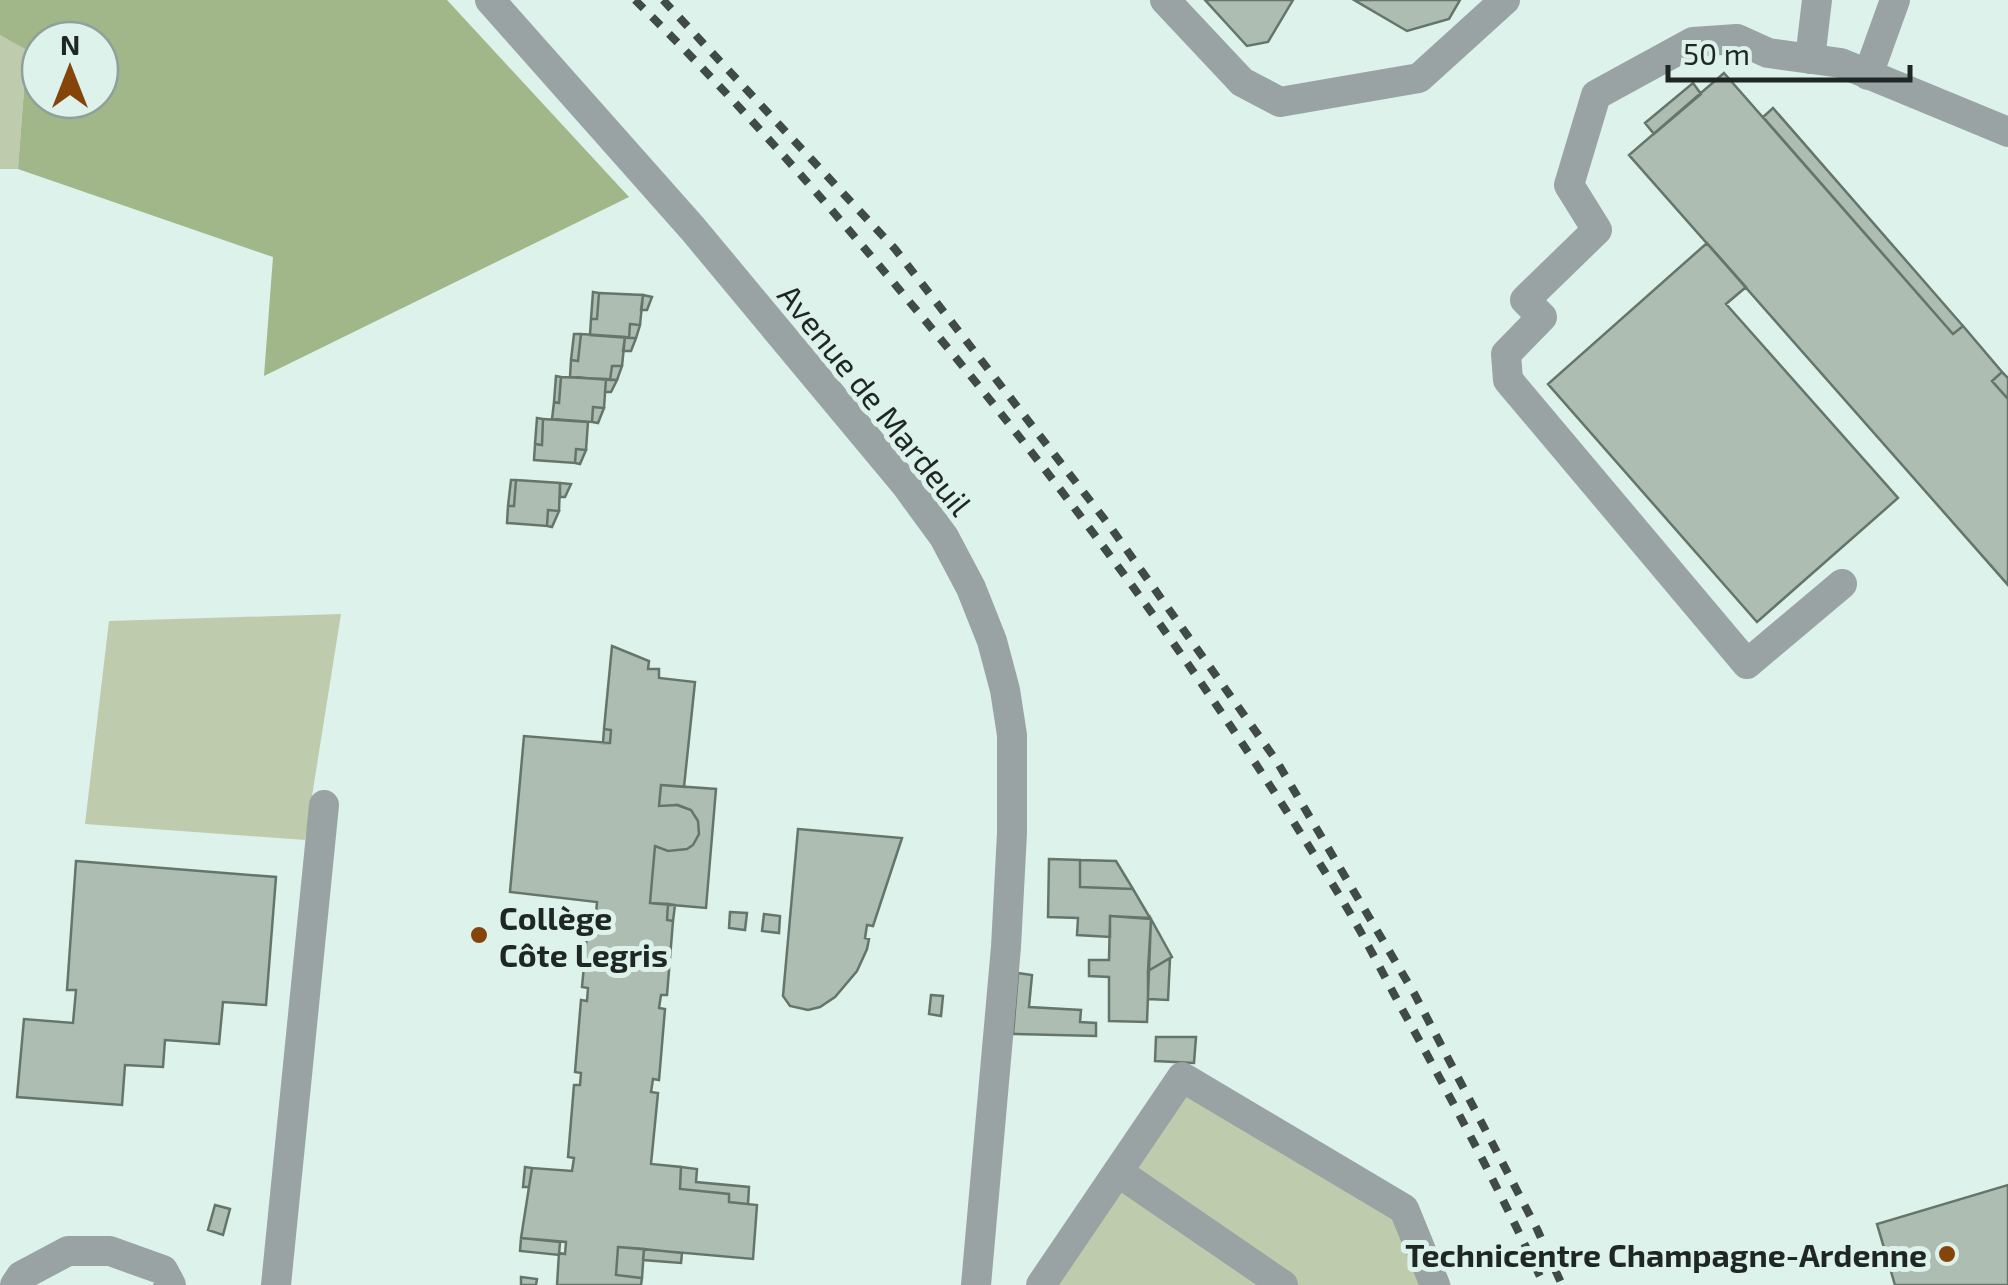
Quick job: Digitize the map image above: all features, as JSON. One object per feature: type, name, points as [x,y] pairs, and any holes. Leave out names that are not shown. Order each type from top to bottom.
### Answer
[{"type":"street","name":"Avenue de Mardeuil","points":[[490,0],[693,230],[906,485],[944,537],[971,588],[992,641],[1012,735],[1012,833],[1006,948],[976,1285]]},
{"type":"street","points":[[1164,0],[1242,82],[1280,102],[1419,78],[1506,0]]},
{"type":"street","points":[[1810,59],[1817,0]]},
{"type":"street","points":[[1868,75],[1895,0]]},
{"type":"street","points":[[1842,584],[1747,664],[1508,380],[1506,354],[1542,316],[1525,300],[1596,230],[1569,185],[1596,95],[1692,42],[1738,40],[1768,53],[1840,63],[2008,132]]},
{"type":"street","points":[[276,1285],[324,805]]},
{"type":"street","points":[[1053,1281],[1118,1172],[1182,1077],[1404,1209],[1435,1285]]},
{"type":"street","points":[[1118,1172],[1283,1285]]},
{"type":"street","points":[[15,1285],[20,1276],[68,1251],[110,1251],[164,1270],[172,1285]]},
{"type":"green space","points":[[0,0],[447,0],[629,197],[264,376],[273,257],[18,169],[22,120],[120,120],[120,20],[20,20],[20,46],[0,35]]},
{"type":"green space","points":[[0,35],[20,45],[22,120],[18,169],[0,169]]},
{"type":"green space","points":[[341,614],[305,840],[85,824],[109,621]]},
{"type":"green space","points":[[1172,1069],[1420,1209],[1451,1285],[1027,1285]]},
{"type":"building","points":[[1205,0],[1293,0],[1268,42],[1247,46]]},
{"type":"building","points":[[1354,0],[1460,0],[1449,19],[1407,31]]},
{"type":"building","points":[[1724,73],[1953,334],[1963,326],[2002,372],[1992,381],[2008,399],[2008,585],[1629,155]]},
{"type":"building","points":[[1693,83],[1701,94],[1654,134],[1645,123]]},
{"type":"building","points":[[1773,108],[1963,326],[1953,334],[1763,117]]},
{"type":"building","points":[[1707,243],[1746,287],[1726,304],[1898,498],[1757,622],[1548,384]]},
{"type":"building","points":[[593,292],[599,293],[597,319],[591,319]]},
{"type":"building","points":[[599,293],[643,295],[640,325],[630,324],[629,338],[590,335],[591,319],[597,319]]},
{"type":"building","points":[[643,295],[652,297],[647,310],[641,310]]},
{"type":"building","points":[[630,324],[640,325],[636,338],[629,338]]},
{"type":"building","points":[[574,334],[581,334],[578,361],[571,360]]},
{"type":"building","points":[[581,334],[625,337],[622,366],[612,366],[610,380],[570,377],[571,360],[578,361]]},
{"type":"building","points":[[625,337],[636,338],[631,351],[623,351]]},
{"type":"building","points":[[612,366],[622,366],[617,380],[610,380]]},
{"type":"building","points":[[2002,372],[2008,378],[2008,399],[1992,381]]},
{"type":"building","points":[[556,376],[561,377],[559,403],[554,402]]},
{"type":"building","points":[[561,377],[606,379],[604,408],[593,407],[592,422],[552,419],[554,402],[559,403]]},
{"type":"building","points":[[606,379],[617,380],[611,392],[605,392]]},
{"type":"building","points":[[593,407],[604,408],[598,423],[592,422]]},
{"type":"building","points":[[537,418],[543,419],[542,445],[535,444]]},
{"type":"building","points":[[543,419],[588,422],[586,450],[576,449],[575,463],[534,460],[535,444],[542,445]]},
{"type":"building","points":[[576,449],[586,450],[580,464],[575,463]]},
{"type":"building","points":[[511,480],[516,480],[514,506],[508,506]]},
{"type":"building","points":[[516,480],[560,483],[559,511],[548,510],[547,526],[507,523],[508,506],[514,506]]},
{"type":"building","points":[[560,483],[571,484],[565,497],[560,497]]},
{"type":"building","points":[[548,510],[559,511],[552,527],[547,526]]},
{"type":"building","points":[[612,646],[649,661],[648,669],[659,669],[659,678],[695,682],[684,787],[661,785],[659,806],[677,805],[691,810],[698,821],[699,834],[687,849],[668,851],[655,846],[650,903],[668,904],[667,920],[673,921],[667,995],[661,995],[659,1008],[665,1009],[659,1080],[653,1079],[651,1092],[658,1093],[651,1164],[681,1167],[680,1189],[729,1194],[729,1202],[757,1205],[753,1259],[618,1247],[616,1275],[642,1278],[641,1285],[557,1285],[559,1253],[565,1254],[566,1242],[521,1238],[532,1168],[572,1171],[574,1158],[568,1157],[574,1085],[580,1085],[581,1073],[575,1072],[581,1000],[587,1001],[588,988],[582,987],[589,913],[596,914],[597,902],[510,892],[524,736],[610,743],[611,730],[604,729]]},
{"type":"building","points":[[604,729],[611,730],[610,743],[603,743]]},
{"type":"building","points":[[661,785],[716,789],[706,908],[650,903],[655,846],[668,851],[687,849],[699,834],[698,821],[691,810],[678,805],[659,806]]},
{"type":"building","points":[[798,829],[902,838],[873,926],[867,925],[867,949],[857,971],[835,997],[808,1010],[790,1006],[783,996]]},
{"type":"building","points":[[1049,859],[1080,860],[1080,887],[1133,889],[1150,918],[1110,916],[1110,937],[1077,935],[1078,918],[1048,917]]},
{"type":"building","points":[[1080,860],[1116,861],[1133,889],[1080,887]]},
{"type":"building","points":[[76,861],[276,877],[266,1005],[223,1002],[219,1044],[165,1040],[163,1067],[125,1065],[122,1105],[17,1097],[24,1019],[73,1023],[76,990],[67,990]]},
{"type":"building","points":[[668,904],[675,905],[673,921],[667,920]]},
{"type":"building","points":[[730,912],[747,913],[745,930],[729,928]]},
{"type":"building","points":[[764,914],[780,916],[779,933],[762,931]]},
{"type":"building","points":[[1110,916],[1151,919],[1147,1022],[1109,1021],[1109,977],[1089,976],[1089,960],[1109,960]]},
{"type":"building","points":[[1151,919],[1172,957],[1148,971]]},
{"type":"building","points":[[1170,958],[1168,1000],[1148,999],[1148,971]]},
{"type":"building","points":[[1018,973],[1032,975],[1029,1007],[1081,1010],[1080,1022],[1096,1023],[1096,1036],[1013,1034]]},
{"type":"building","points":[[931,995],[943,996],[941,1016],[929,1014]]},
{"type":"building","points":[[1156,1037],[1196,1037],[1194,1063],[1155,1061]]},
{"type":"building","points":[[525,1167],[532,1168],[529,1187],[523,1187]]},
{"type":"building","points":[[681,1167],[697,1169],[696,1182],[749,1187],[748,1204],[729,1202],[729,1194],[680,1189]]},
{"type":"building","name":"Technicentre Champagne-Ardenne","points":[[2008,1185],[2008,1285],[1895,1285],[1877,1224]]},
{"type":"building","points":[[215,1205],[230,1209],[223,1235],[208,1230]]},
{"type":"building","points":[[521,1238],[560,1242],[559,1255],[520,1251]]},
{"type":"building","points":[[618,1247],[644,1249],[642,1278],[616,1275]]},
{"type":"building","points":[[644,1249],[682,1253],[681,1263],[643,1260]]},
{"type":"building","points":[[521,1277],[537,1279],[536,1285],[521,1285]]},
{"type":"railway","points":[[635,0],[778,149],[913,306],[1028,448],[1138,594],[1243,744],[1357,925],[1544,1285]]},
{"type":"railway","points":[[663,0],[895,249],[1109,525],[1276,760],[1414,993],[1537,1229],[1562,1285]]},
{"type":"place","name":"Collège Côte Legris","points":[[479,935]]},
{"type":"place","name":"Technicentre Champagne-Ardenne","points":[[1947,1254]]}]
